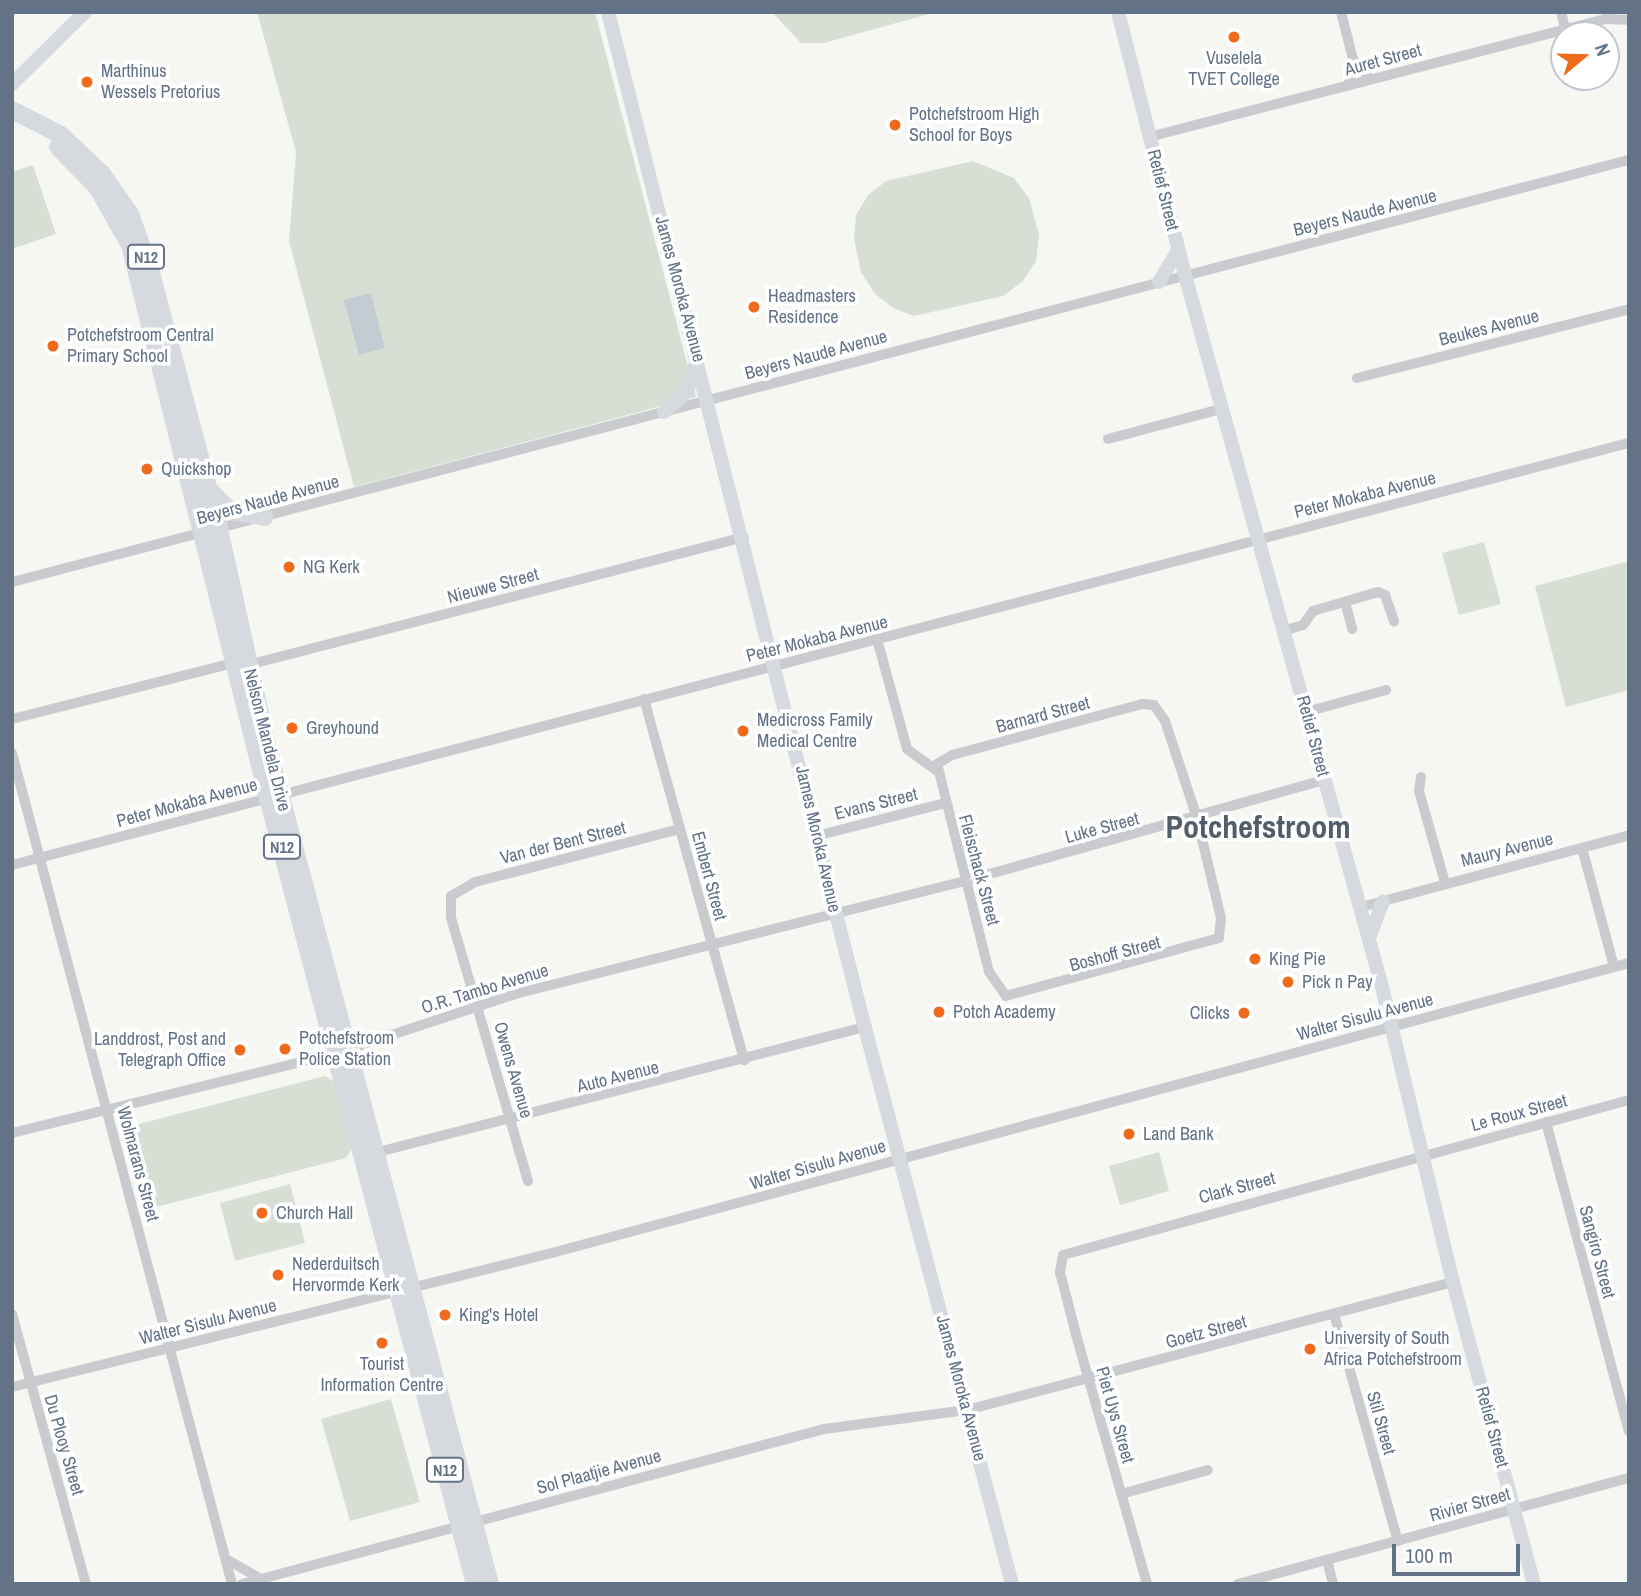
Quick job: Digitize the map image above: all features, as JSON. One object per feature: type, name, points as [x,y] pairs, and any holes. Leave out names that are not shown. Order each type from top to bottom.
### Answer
[{"type":"highway","name":"Nelson Mandela Drive","points":[[12,110],[56,138],[102,174],[137,231],[209,489],[212,531]]},
{"type":"highway","name":"Nelson Mandela Drive","points":[[12,121],[56,138],[97,187],[130,245],[212,531],[274,796],[466,1523],[475,1584]]},
{"type":"highway","points":[[209,489],[230,511],[264,517]]},
{"type":"highway","name":"Nelson Mandela Drive","points":[[343,1051],[378,1152],[404,1289]]},
{"type":"highway","name":"Nelson Mandela Drive","points":[[466,1523],[490,1584]]},
{"type":"street","points":[[12,84],[85,12]]},
{"type":"street","name":"James Moroka Avenue","points":[[608,12],[777,664],[835,913],[1013,1584]]},
{"type":"street","name":"Retief Street","points":[[1118,12],[1221,409],[1361,907],[1420,1155],[1534,1584]]},
{"type":"street","points":[[1341,12],[1353,59],[1348,86]]},
{"type":"street","name":"Auret Street","points":[[1608,21],[1627,18]]},
{"type":"street","name":"Auret Street","points":[[1149,137],[1550,32]]},
{"type":"street","points":[[1353,59],[1370,79]]},
{"type":"street","name":"Beyers Naude Avenue","points":[[12,582],[1629,160]]},
{"type":"street","points":[[1159,282],[1178,250]]},
{"type":"street","name":"Beukes Avenue","points":[[1357,378],[1629,309]]},
{"type":"street","points":[[664,412],[687,392],[698,355]]},
{"type":"street","points":[[1108,439],[1221,409]]},
{"type":"street","name":"Peter Mokaba Avenue","points":[[12,865],[1629,443]]},
{"type":"street","name":"Nieuwe Street","points":[[12,719],[745,537]]},
{"type":"street","points":[[1284,631],[1303,625],[1309,613],[1383,593],[1394,621]]},
{"type":"street","points":[[1345,602],[1352,629]]},
{"type":"street","points":[[877,639],[907,750],[936,770]]},
{"type":"street","points":[[1306,712],[1386,690]]},
{"type":"street","name":"Embert Street","points":[[644,699],[744,1060]]},
{"type":"street","name":"Barnard Street","points":[[936,770],[939,762],[952,755],[1142,704],[1154,705],[1165,721],[1197,818]]},
{"type":"street","name":"Wolmarans Street","points":[[12,753],[232,1584]]},
{"type":"street","name":"Fleischack Street","points":[[936,770],[968,880],[989,972],[1006,996]]},
{"type":"street","points":[[1421,778],[1419,791],[1445,883]]},
{"type":"street","name":"Luke Street","points":[[968,880],[1197,818],[1324,780]]},
{"type":"street","name":"Evans Street","points":[[816,836],[945,803]]},
{"type":"street","name":"Boshoff Street","points":[[1006,996],[1209,945],[1222,929],[1197,818]]},
{"type":"street","name":"Van der Bent Street","points":[[456,890],[680,829]]},
{"type":"street","points":[[1581,848],[1629,835]]},
{"type":"street","name":"Maury Avenue","points":[[1361,907],[1581,848],[1614,967]]},
{"type":"street","name":"O.R. Tambo Avenue","points":[[12,1133],[343,1051],[478,1005],[968,880]]},
{"type":"street","name":"Owens Avenue","points":[[456,890],[449,909],[528,1181]]},
{"type":"street","points":[[1369,938],[1383,901]]},
{"type":"street","name":"Walter Sisulu Avenue","points":[[12,1387],[404,1289],[1629,963]]},
{"type":"street","name":"Auto Avenue","points":[[378,1152],[865,1027]]},
{"type":"street","name":"Le Roux Street","points":[[1420,1155],[1625,1101]]},
{"type":"street","name":"Sangiro Street","points":[[1546,1122],[1629,1431]]},
{"type":"street","name":"Clark Street","points":[[1063,1255],[1420,1155]]},
{"type":"street","name":"Piet Uys Street","points":[[1063,1255],[1060,1272],[1147,1584]]},
{"type":"street","name":"Goetz Street","points":[[967,1409],[1453,1282]]},
{"type":"street","name":"Du Plooy Street","points":[[12,1314],[86,1584]]},
{"type":"street","name":"Stil Street","points":[[1334,1314],[1398,1541]]},
{"type":"street","name":"Sol Plaatjie Avenue","points":[[242,1584],[824,1429],[967,1409]]},
{"type":"street","points":[[1121,1494],[1208,1470]]},
{"type":"street","name":"Rivier Street","points":[[1238,1584],[1629,1478]]},
{"type":"street","points":[[224,1556],[233,1567],[260,1578]]},
{"type":"street","points":[[1327,1560],[1333,1584]]},
{"type":"shaded area","points":[[257,12],[595,12],[696,397],[354,487],[289,241],[296,152]]},
{"type":"shaded area","points":[[772,12],[936,12],[824,43],[801,43]]},
{"type":"shaded area","points":[[973,161],[1014,178],[1029,198],[1039,235],[1036,261],[1023,281],[1003,296],[914,316],[893,308],[875,294],[861,272],[854,239],[856,215],[868,195],[886,181]]},
{"type":"shaded area","points":[[33,165],[56,234],[12,249],[12,172]]},
{"type":"shaded area","points":[[371,293],[385,348],[359,355],[344,300]]},
{"type":"shaded area","points":[[1484,542],[1501,604],[1459,615],[1442,553]]},
{"type":"shaded area","points":[[1629,561],[1629,690],[1566,707],[1535,586]]},
{"type":"shaded area","points":[[325,1076],[336,1083],[353,1147],[346,1158],[152,1208],[131,1126]]},
{"type":"shaded area","points":[[1159,1152],[1169,1191],[1120,1205],[1109,1166]]},
{"type":"shaded area","points":[[290,1184],[305,1243],[235,1261],[220,1203]]},
{"type":"shaded area","points":[[391,1399],[420,1502],[350,1521],[321,1419]]},
{"type":"place","name":"Vuselela TVET College","points":[[1234,37]]},
{"type":"place","name":"Marthinus Wessels Pretorius","points":[[87,82]]},
{"type":"place","name":"Potchefstroom High School for Boys","points":[[895,125]]},
{"type":"place","name":"Headmasters Residence","points":[[754,307]]},
{"type":"place","name":"Potchefstroom Central Primary School","points":[[53,346]]},
{"type":"place","name":"Quickshop","points":[[147,469]]},
{"type":"place","name":"NG Kerk","points":[[289,567]]},
{"type":"place","name":"Greyhound","points":[[292,728]]},
{"type":"place","name":"Medicross Family Medical Centre","points":[[743,731]]},
{"type":"place","name":"King Pie","points":[[1255,959]]},
{"type":"place","name":"Pick n Pay","points":[[1288,982]]},
{"type":"place","name":"Potch Academy","points":[[939,1012]]},
{"type":"place","name":"Clicks","points":[[1244,1013]]},
{"type":"place","name":"Potchefstroom Police Station","points":[[285,1049]]},
{"type":"place","name":"Landdrost, Post and Telegraph Office","points":[[240,1050]]},
{"type":"place","name":"Land Bank","points":[[1129,1134]]},
{"type":"place","name":"Church Hall","points":[[262,1213]]},
{"type":"place","name":"Nederduitsch Hervormde Kerk","points":[[278,1275]]},
{"type":"place","name":"King's Hotel","points":[[445,1315]]},
{"type":"place","name":"Tourist Information Centre","points":[[382,1343]]},
{"type":"place","name":"University of South Africa Potchefstroom","points":[[1310,1349]]},
{"type":"district","name":"Potchefstroom","points":[[1258,827]]}]
